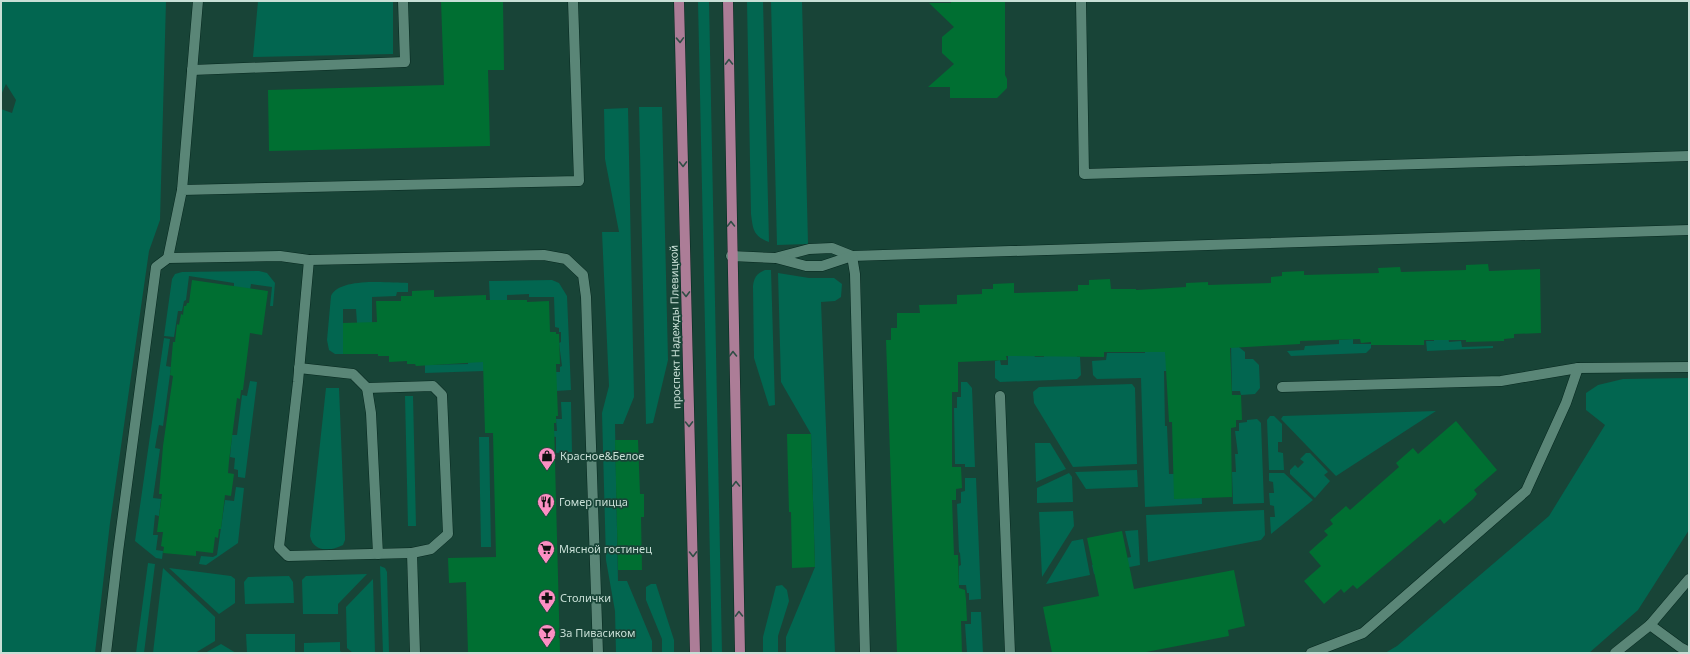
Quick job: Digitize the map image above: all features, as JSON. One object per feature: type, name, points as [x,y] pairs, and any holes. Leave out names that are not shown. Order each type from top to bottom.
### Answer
[{"type":"main road","name":"проспект Надежды Плевицкой","points":[[679,1],[695,653]]},
{"type":"main road","points":[[728,1],[731,256],[740,653]]},
{"type":"lane","points":[[168,258],[182,190],[198,1]]},
{"type":"lane","points":[[192,70],[404,62],[403,1]]},
{"type":"lane","points":[[182,190],[579,181],[573,1]]},
{"type":"lane","points":[[1081,1],[1084,174],[1689,156]]},
{"type":"lane","points":[[731,256],[775,258],[806,266],[822,266],[852,256],[1689,230]]},
{"type":"lane","points":[[775,258],[809,248],[832,248],[852,256]]},
{"type":"lane","points":[[106,653],[156,267],[168,258],[280,256],[309,260],[544,256],[566,258],[583,275],[586,297],[598,653]]},
{"type":"lane","points":[[852,256],[855,274],[865,653]]},
{"type":"lane","points":[[309,260],[299,368],[279,547],[288,556],[412,553],[431,549],[448,534],[442,395],[434,386],[367,388]]},
{"type":"lane","points":[[1282,387],[1501,381],[1578,368],[1689,367]]},
{"type":"lane","points":[[299,368],[353,374],[367,388],[371,413],[378,554]]},
{"type":"lane","points":[[1311,653],[1363,633],[1526,490],[1566,403],[1578,368]]},
{"type":"lane","points":[[1000,396],[1010,653]]},
{"type":"lane","points":[[412,553],[415,653]]},
{"type":"lane","points":[[1615,653],[1650,625],[1689,579]]},
{"type":"lane","points":[[1650,625],[1689,652]]},
{"type":"green space","points":[[1,1],[166,1],[160,220],[149,251],[110,523],[95,653],[1,653],[1,109],[12,113],[16,100],[6,84],[1,95]]},
{"type":"green space","points":[[258,1],[393,1],[393,54],[253,57]]},
{"type":"green space","points":[[698,1],[709,1],[722,653],[712,653]]},
{"type":"green space","points":[[747,1],[763,1],[769,242],[760,237],[755,231],[752,224],[751,214]]},
{"type":"green space","points":[[771,1],[802,1],[808,244],[777,245]]},
{"type":"green space","points":[[639,107],[662,107],[668,360],[653,423],[646,424]]},
{"type":"green space","points":[[628,108],[634,397],[623,424],[615,424],[618,581],[627,581],[652,641],[652,653],[616,653],[615,611],[606,560],[602,413],[609,386],[602,232],[619,232],[605,159],[604,109]]},
{"type":"green space","points":[[765,270],[771,270],[775,405],[769,406],[754,358],[753,286],[756,276]]},
{"type":"green space","points":[[259,271],[267,273],[275,283],[273,306],[270,306],[272,287],[251,284],[250,290],[234,288],[234,283],[189,276],[186,300],[184,301],[182,311],[178,311],[174,337],[164,336],[172,279],[175,274],[182,272]]},
{"type":"green space","points":[[778,273],[809,278],[834,278],[842,284],[841,297],[835,301],[821,302],[835,653],[786,653],[786,637],[815,567],[811,434],[781,382]]},
{"type":"green space","points":[[552,280],[559,283],[567,296],[571,390],[556,391],[556,372],[560,372],[560,367],[562,366],[559,343],[561,342],[561,332],[559,332],[559,328],[555,327],[554,297],[529,297],[529,294],[507,295],[507,301],[490,301],[489,281]]},
{"type":"green space","points":[[365,282],[408,283],[408,292],[397,292],[396,296],[372,297],[372,323],[357,323],[356,309],[343,309],[343,354],[335,354],[329,350],[327,340],[331,296],[336,290],[344,286]]},
{"type":"green space","points":[[1434,336],[1448,336],[1449,342],[1461,341],[1462,347],[1493,346],[1493,348],[1427,351],[1426,341],[1434,341]]},
{"type":"green space","points":[[164,338],[170,339],[166,366],[171,367],[163,426],[159,425],[155,448],[160,449],[153,498],[161,499],[159,516],[155,515],[153,535],[158,535],[156,550],[163,551],[162,559],[156,558],[135,541]]},
{"type":"green space","points":[[1353,339],[1353,344],[1371,344],[1371,348],[1366,353],[1291,356],[1287,351],[1304,350],[1305,346],[1339,344],[1339,340]]},
{"type":"green space","points":[[1231,344],[1235,344],[1245,352],[1245,359],[1253,359],[1259,365],[1260,388],[1255,394],[1241,395],[1240,391],[1232,391]]},
{"type":"green space","points":[[1169,345],[1170,371],[1164,371],[1165,426],[1167,426],[1169,474],[1201,474],[1202,504],[1145,507],[1141,378],[1097,379],[1093,375],[1092,361],[1106,360],[1107,353],[1145,353],[1145,346]]},
{"type":"green space","points":[[484,349],[484,371],[425,373],[425,365],[468,364],[468,358]]},
{"type":"green space","points":[[1044,354],[1077,355],[1077,357],[1080,357],[1081,375],[1077,379],[1000,382],[995,378],[995,361],[1000,360],[1001,365],[1008,365],[1008,356],[1034,355],[1035,357],[1044,357]]},
{"type":"green space","points":[[1689,378],[1689,530],[1638,610],[1589,653],[1385,653],[1397,646],[1549,516],[1605,425],[1586,410],[1586,393],[1598,385],[1623,379]]},
{"type":"green space","points":[[250,381],[257,382],[245,478],[238,477],[238,470],[234,469],[235,458],[230,457],[232,435],[237,435],[242,395],[247,396]]},
{"type":"green space","points":[[961,382],[967,382],[972,388],[975,467],[965,467],[965,464],[955,464],[954,408],[957,408],[957,397],[961,397]]},
{"type":"green space","points":[[1132,384],[1135,388],[1137,464],[1073,467],[1034,403],[1033,392],[1039,387]]},
{"type":"green space","points":[[326,388],[339,388],[345,540],[343,545],[333,549],[318,548],[310,536]]},
{"type":"green space","points":[[405,396],[413,396],[416,526],[408,526]]},
{"type":"green space","points":[[561,402],[571,402],[572,452],[556,453],[556,437],[550,436],[550,431],[557,431],[556,419],[562,419]]},
{"type":"green space","points":[[1436,411],[1336,476],[1281,419],[1283,416]]},
{"type":"green space","points":[[1270,416],[1274,416],[1282,424],[1282,442],[1278,442],[1278,452],[1283,453],[1284,470],[1269,470],[1267,420]]},
{"type":"green space","points":[[1257,419],[1261,423],[1264,503],[1233,504],[1232,472],[1236,472],[1235,454],[1238,454],[1235,431],[1239,431],[1239,423]]},
{"type":"green space","points":[[479,437],[489,437],[491,547],[481,547]]},
{"type":"green space","points":[[1035,443],[1050,443],[1066,469],[1036,482]]},
{"type":"green space","points":[[1306,453],[1310,453],[1328,472],[1324,475],[1330,481],[1315,498],[1290,474],[1290,470],[1295,465],[1298,468],[1304,462],[1300,459]]},
{"type":"green space","points":[[1137,470],[1138,487],[1086,489],[1075,472]]},
{"type":"green space","points":[[1069,473],[1072,477],[1073,502],[1037,503],[1037,488]]},
{"type":"green space","points":[[1269,473],[1284,473],[1313,500],[1271,534],[1270,517],[1275,517],[1274,506],[1270,505],[1269,493],[1274,493],[1273,482],[1269,481]]},
{"type":"green space","points":[[965,478],[976,478],[981,599],[969,600],[969,593],[967,593],[966,585],[959,585],[959,566],[961,565],[957,504],[961,503],[961,492],[965,491]]},
{"type":"green space","points":[[236,487],[244,488],[238,543],[206,565],[199,564],[201,556],[213,557],[217,555],[225,500],[234,501]]},
{"type":"green space","points":[[1264,510],[1265,535],[1261,540],[1148,562],[1146,515]]},
{"type":"green space","points":[[1073,511],[1074,526],[1042,577],[1039,512]]},
{"type":"green space","points":[[1138,530],[1140,565],[1094,574],[1092,565],[1131,557],[1125,531]]},
{"type":"green space","points":[[1083,539],[1090,575],[1046,584],[1072,541]]},
{"type":"green space","points":[[148,563],[155,564],[144,653],[136,653]]},
{"type":"green space","points":[[380,566],[385,568],[387,572],[389,653],[383,653]]},
{"type":"green space","points":[[163,568],[215,617],[215,641],[195,653],[153,653]]},
{"type":"green space","points":[[169,568],[231,576],[235,579],[235,603],[219,614]]},
{"type":"green space","points":[[367,574],[338,604],[338,614],[303,614],[302,580],[306,576]]},
{"type":"green space","points":[[289,576],[293,582],[294,603],[245,604],[244,582],[248,577]]},
{"type":"green space","points":[[373,579],[375,653],[353,653],[347,648],[346,607]]},
{"type":"green space","points":[[651,584],[656,584],[674,640],[674,653],[662,653],[662,639],[646,600],[646,587]]},
{"type":"green space","points":[[782,585],[787,590],[789,601],[778,636],[778,653],[763,653],[763,637],[776,586]]},
{"type":"green space","points":[[971,612],[981,612],[983,653],[967,653],[965,624],[971,624]]},
{"type":"green space","points":[[246,634],[295,634],[295,653],[247,653]]},
{"type":"green space","points":[[340,642],[340,651],[342,653],[304,653],[304,643]]},
{"type":"green space","points":[[221,644],[236,653],[205,653]]},
{"type":"building","points":[[441,1],[503,1],[504,70],[488,70],[490,146],[269,151],[268,90],[444,85]]},
{"type":"building","points":[[951,1],[1005,1],[1005,75],[1007,79],[1007,88],[997,98],[950,98],[950,87],[928,87],[954,64],[942,53],[942,37],[954,27],[929,3],[951,3]]},
{"type":"building","points":[[1488,264],[1489,271],[1540,269],[1541,333],[1514,334],[1514,338],[1504,339],[1504,341],[1466,342],[1466,340],[1424,340],[1424,345],[1371,345],[1371,342],[1361,343],[1360,339],[1300,341],[1300,344],[1230,348],[1232,395],[1241,395],[1242,420],[1236,420],[1236,427],[1231,428],[1232,497],[1174,499],[1172,422],[1169,422],[1165,352],[1104,352],[1104,357],[1006,356],[1007,360],[958,362],[958,392],[952,392],[952,467],[961,467],[962,488],[956,489],[956,500],[952,500],[954,555],[958,555],[959,588],[965,590],[966,600],[967,621],[961,621],[962,653],[897,653],[886,340],[891,340],[891,328],[897,328],[897,313],[920,313],[919,305],[957,304],[957,295],[982,294],[982,289],[993,289],[993,284],[1014,283],[1014,293],[1078,291],[1078,285],[1089,285],[1089,280],[1110,279],[1111,289],[1136,290],[1186,287],[1186,283],[1208,282],[1208,285],[1271,283],[1271,277],[1282,276],[1282,272],[1304,271],[1304,275],[1379,273],[1378,268],[1400,267],[1401,272],[1466,270],[1466,265]]},
{"type":"building","points":[[192,280],[268,291],[262,335],[250,333],[243,390],[241,390],[240,399],[237,398],[228,473],[234,474],[231,496],[225,495],[221,529],[219,529],[218,538],[215,537],[213,553],[196,551],[196,556],[163,553],[164,547],[161,546],[163,532],[157,532],[162,494],[159,494],[163,446],[173,376],[170,375],[173,342],[175,342],[177,324],[179,325],[181,314],[183,315],[184,306],[189,303]]},
{"type":"building","points":[[434,290],[434,297],[486,295],[486,300],[527,300],[527,302],[549,301],[550,332],[556,332],[556,334],[559,334],[560,364],[556,364],[558,416],[556,416],[556,423],[554,423],[560,653],[468,653],[466,582],[449,583],[448,558],[496,557],[493,433],[485,433],[483,362],[416,366],[415,364],[407,364],[407,361],[389,362],[389,356],[378,356],[378,354],[343,354],[343,323],[377,322],[376,301],[401,301],[401,296],[412,296],[412,291]]},
{"type":"building","points":[[1456,421],[1497,470],[1474,490],[1477,494],[1473,499],[1444,524],[1440,519],[1357,589],[1353,585],[1344,593],[1341,589],[1324,604],[1304,581],[1321,566],[1309,552],[1328,535],[1324,531],[1333,524],[1330,520],[1346,506],[1350,510],[1399,467],[1396,463],[1413,448],[1418,454]]},
{"type":"building","points":[[787,434],[811,434],[815,567],[792,568]]},
{"type":"building","points":[[615,440],[638,440],[640,494],[644,494],[644,517],[641,517],[642,570],[618,570]]},
{"type":"building","points":[[1122,531],[1134,589],[1234,570],[1245,626],[1228,630],[1229,636],[1141,653],[1052,653],[1043,607],[1099,596],[1087,538]]},
{"type":"place","name":"Красное&Белое","points":[[547,471]]},
{"type":"place","name":"Гомер пицца","points":[[546,517]]},
{"type":"place","name":"Мясной гостинец","points":[[546,564]]},
{"type":"place","name":"Столички","points":[[547,613]]},
{"type":"place","name":"За Пивасиком","points":[[547,648]]}]
